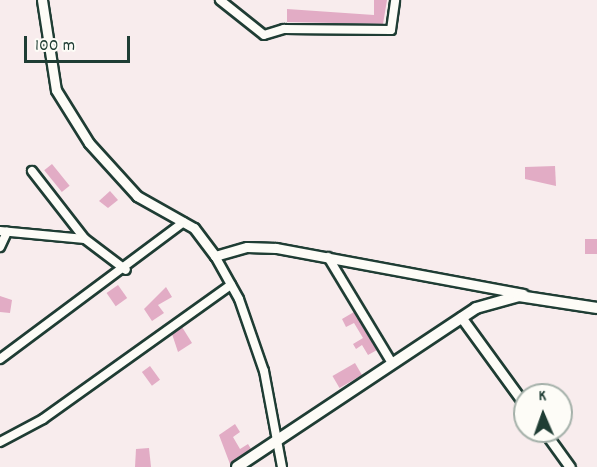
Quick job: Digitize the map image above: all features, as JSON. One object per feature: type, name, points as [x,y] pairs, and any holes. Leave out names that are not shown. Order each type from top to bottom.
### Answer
[{"type":"main road","points":[[237,467],[461,317],[498,300],[549,298],[597,308]]},
{"type":"street","points":[[42,0],[56,90],[89,143],[137,196],[184,222],[215,256],[231,285],[264,371],[282,467]]},
{"type":"street","points":[[219,0],[264,35],[285,29],[391,30],[395,0]]},
{"type":"street","points":[[32,171],[85,239],[126,270]]},
{"type":"street","points":[[0,359],[126,270],[184,222]]},
{"type":"street","points":[[0,247],[3,232],[85,239]]},
{"type":"street","points":[[215,256],[247,247],[328,257],[549,298]]},
{"type":"street","points":[[328,257],[392,363]]},
{"type":"street","points":[[0,442],[43,419],[231,285]]},
{"type":"street","points":[[461,317],[513,388]]},
{"type":"street","points":[[553,443],[570,467]]},
{"type":"building","points":[[374,0],[387,0],[383,24],[287,22],[287,9],[374,15]]},
{"type":"building","points":[[52,164],[70,186],[62,192],[44,170]]},
{"type":"building","points":[[555,166],[556,186],[525,179],[525,167]]},
{"type":"building","points":[[110,191],[118,200],[108,208],[99,201]]},
{"type":"building","points":[[585,239],[597,239],[597,254],[585,254]]},
{"type":"building","points":[[118,285],[127,298],[116,306],[107,293]]},
{"type":"building","points":[[166,287],[172,297],[158,305],[164,313],[152,321],[144,309]]},
{"type":"building","points":[[0,296],[12,300],[10,313],[0,312]]},
{"type":"building","points":[[354,312],[377,350],[368,355],[362,345],[356,349],[353,344],[363,338],[354,323],[346,327],[342,319]]},
{"type":"building","points":[[182,327],[192,343],[178,352],[172,334]]},
{"type":"building","points":[[355,363],[362,375],[339,388],[332,376]]},
{"type":"building","points":[[150,366],[160,380],[152,386],[142,372]]},
{"type":"building","points":[[235,424],[240,432],[233,437],[240,449],[248,444],[251,449],[230,464],[219,435]]},
{"type":"building","points":[[149,448],[151,467],[135,467],[136,449]]}]
